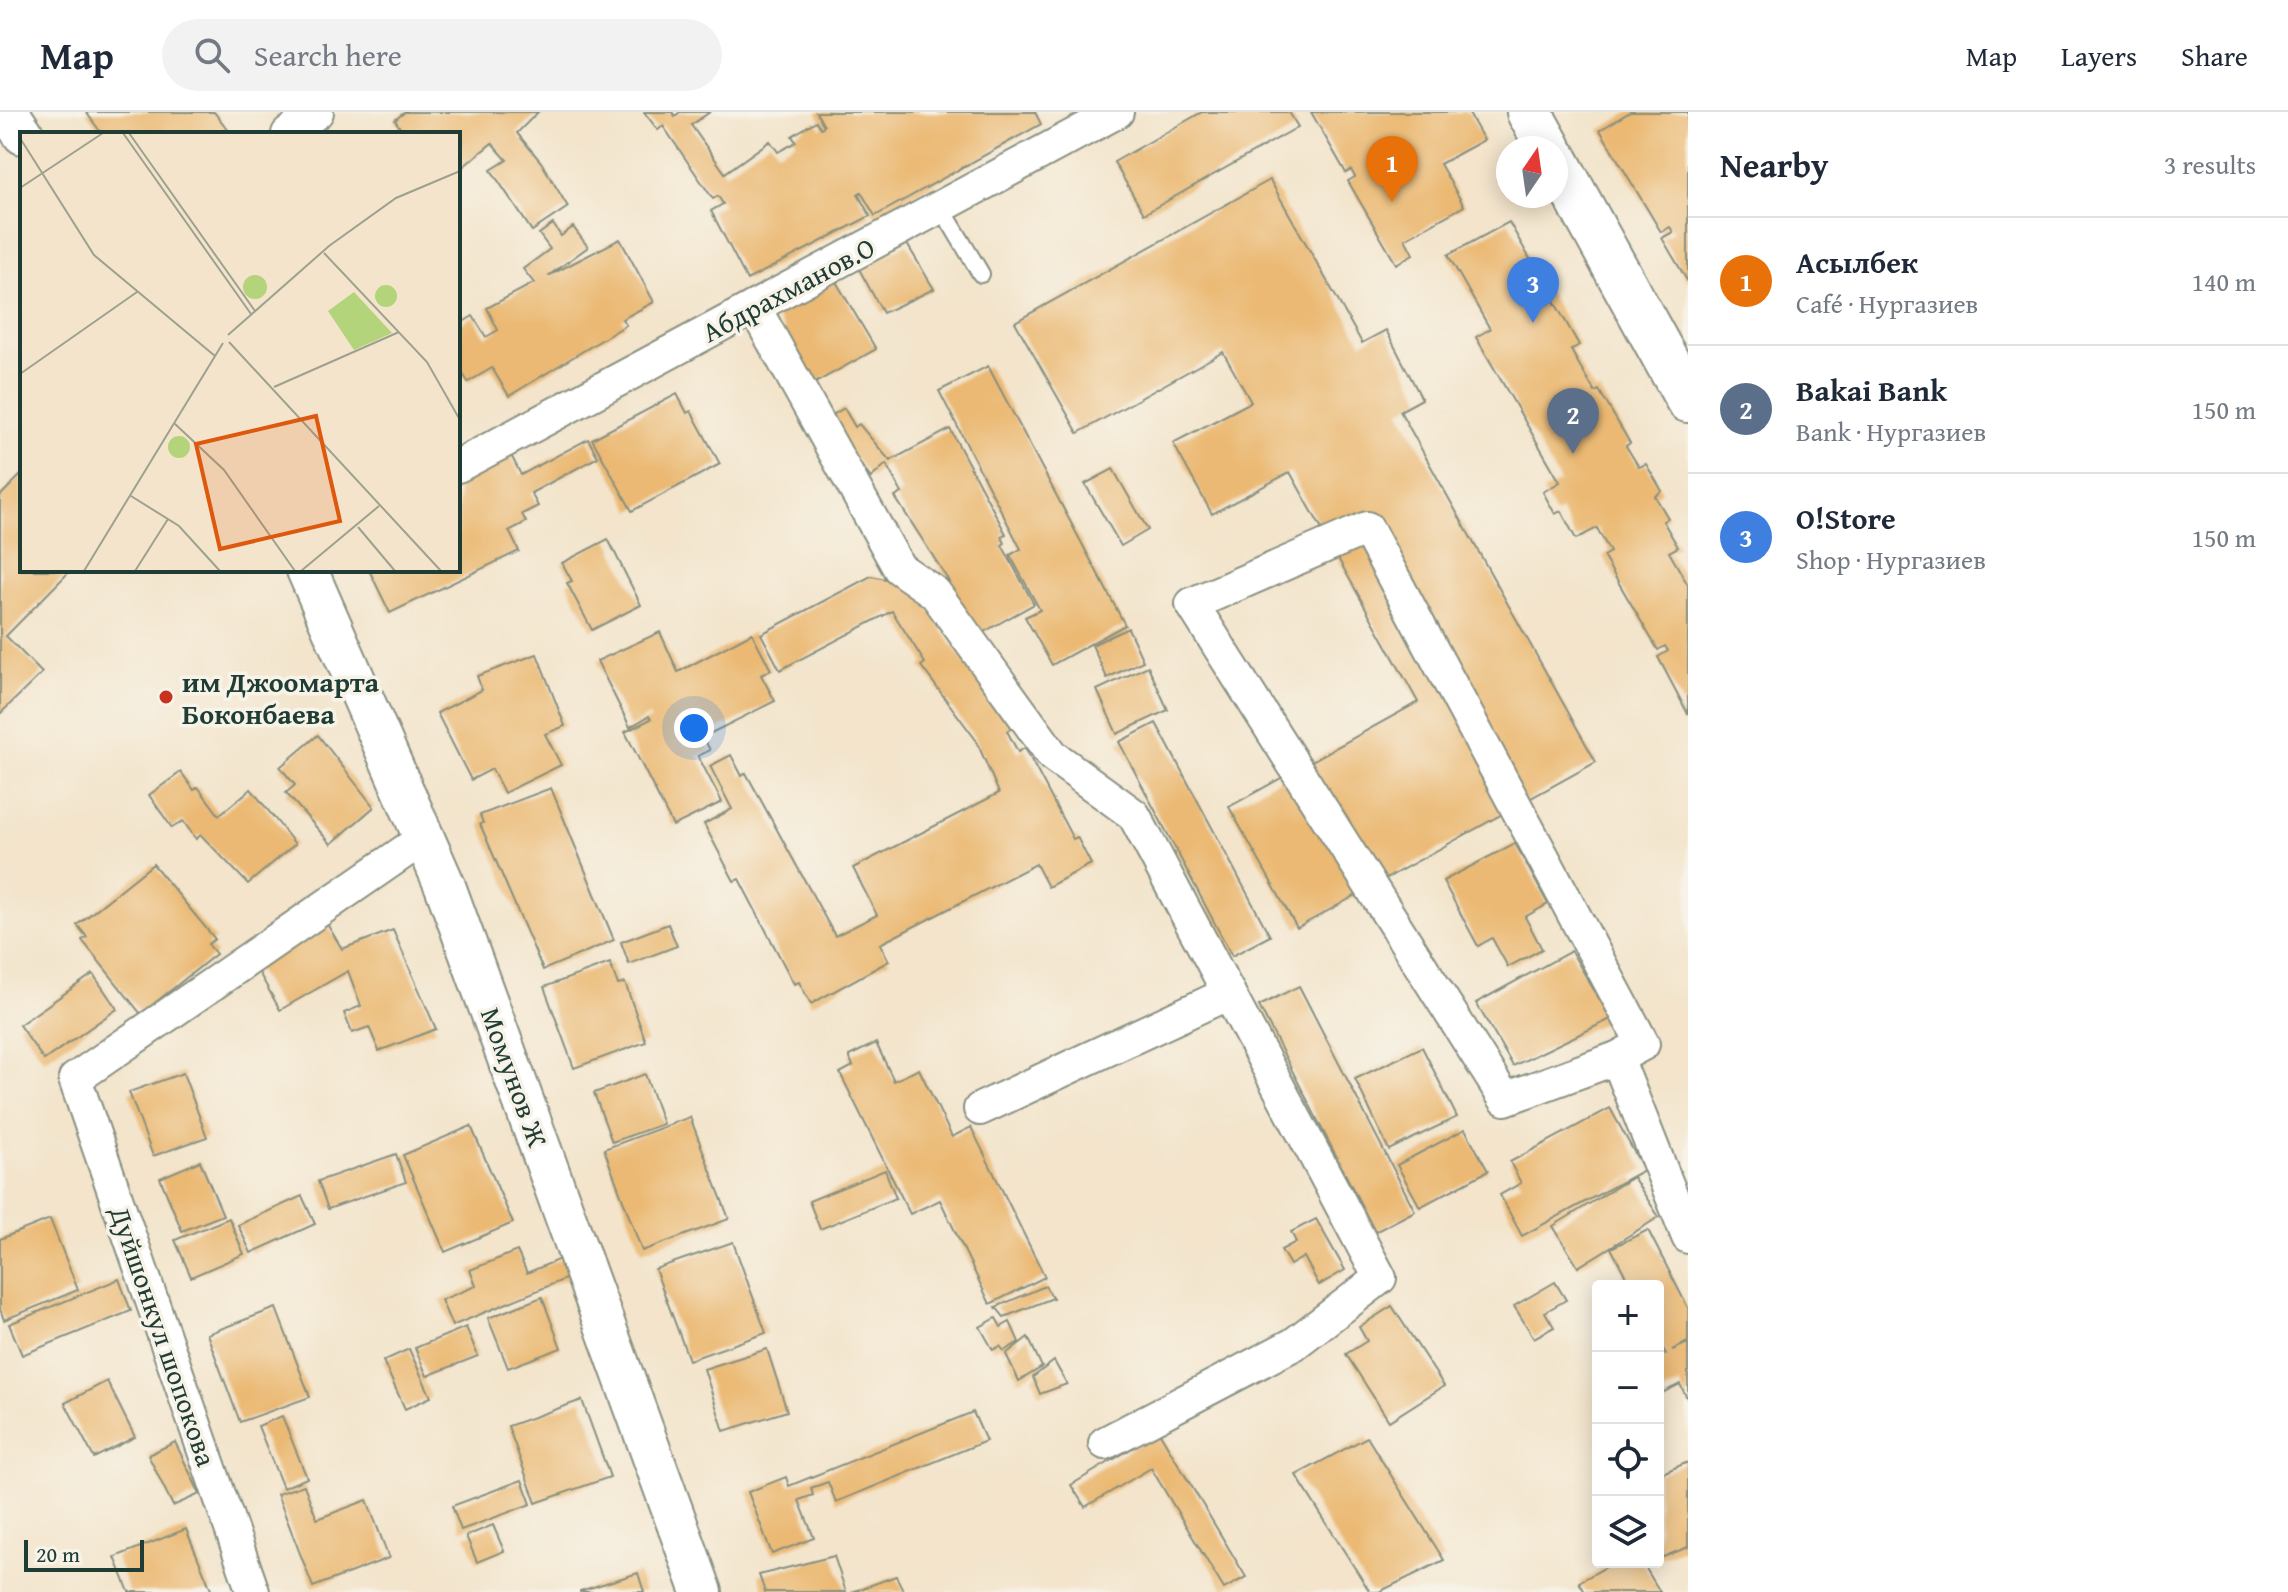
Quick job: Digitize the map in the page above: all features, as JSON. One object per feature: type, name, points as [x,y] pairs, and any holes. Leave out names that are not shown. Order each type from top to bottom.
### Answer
[{"type":"main road","points":[[1529,112],[1542,136]]},
{"type":"main road","points":[[1568,179],[1678,357],[1688,400]]},
{"type":"street","points":[[8,112],[22,132]]},
{"type":"street","points":[[291,132],[317,112]]},
{"type":"street","name":"Абдрахманов.О","points":[[460,465],[1117,112]]},
{"type":"street","points":[[754,307],[899,568],[935,593],[1053,756],[1134,815],[1380,1278],[1294,1344],[1105,1443]]},
{"type":"street","points":[[1367,528],[1643,1044],[1617,1058],[1505,1099],[1192,604],[1367,528]]},
{"type":"street","name":"Момунов Ж","points":[[308,572],[445,886],[702,1592]]},
{"type":"street","name":"Дуйшонкул шопокова","points":[[253,1592],[75,1079],[424,838]]},
{"type":"street","points":[[980,1109],[1229,993]]},
{"type":"street","points":[[1617,1058],[1688,1237]]},
{"type":"lane","points":[[941,207],[981,274]]},
{"type":"building","points":[[86,112],[214,112],[229,131],[227,132],[101,132]]},
{"type":"building","points":[[405,112],[538,112],[517,133],[541,162],[568,207],[532,231],[491,170],[507,160],[492,143],[460,169],[460,132],[403,132],[395,120]]},
{"type":"building","points":[[644,112],[672,112],[675,116],[680,112],[710,112],[691,125],[725,173],[770,141],[778,152],[796,142],[792,136],[816,121],[821,128],[824,126],[816,112],[1035,112],[1041,124],[875,216],[861,192],[858,194],[870,216],[747,280],[711,211],[723,204],[718,196],[713,199],[663,126],[658,130]]},
{"type":"building","points":[[1202,112],[1289,112],[1298,127],[1144,214],[1114,162]]},
{"type":"building","points":[[1311,112],[1468,112],[1484,140],[1440,164],[1464,206],[1405,239],[1413,254],[1396,264],[1348,181],[1355,177],[1351,170],[1346,173]]},
{"type":"building","points":[[1630,112],[1688,112],[1688,282],[1662,238],[1673,232],[1670,227],[1661,232],[1600,130]]},
{"type":"building","points":[[1270,180],[1362,343],[1386,330],[1422,399],[1400,411],[1596,762],[1297,928],[1229,807],[1418,702],[1290,472],[1212,514],[1173,443],[1251,402],[1223,352],[1078,433],[1015,322]]},
{"type":"building","points":[[1509,222],[1579,345],[1571,350],[1586,377],[1595,392],[1599,390],[1630,443],[1626,446],[1639,467],[1646,464],[1662,491],[1655,496],[1668,518],[1663,521],[1678,547],[1669,552],[1688,585],[1688,714],[1658,657],[1668,651],[1665,646],[1658,650],[1603,556],[1610,552],[1597,528],[1576,539],[1561,511],[1555,514],[1543,492],[1560,482],[1476,337],[1490,329],[1448,255]]},
{"type":"building","points":[[553,224],[561,236],[573,227],[588,247],[548,276],[620,239],[654,302],[622,319],[626,325],[509,396],[492,368],[468,382],[460,369],[460,324],[473,316],[486,337],[498,330],[487,308],[534,283],[523,269],[550,249],[539,234]]},
{"type":"building","points":[[907,244],[934,289],[883,313],[859,269]]},
{"type":"building","points":[[835,280],[876,349],[811,385],[774,311]]},
{"type":"building","points":[[988,366],[1125,625],[1052,665],[1025,617],[1040,610],[1010,555],[1021,549],[939,391]]},
{"type":"building","points":[[677,394],[687,413],[691,411],[720,464],[632,511],[592,439]]},
{"type":"building","points":[[844,408],[855,427],[859,424],[890,461],[950,429],[1006,534],[1001,536],[1005,543],[1002,545],[1034,604],[973,638],[943,585],[949,582],[947,578],[895,497],[902,493],[886,464],[871,478],[825,420]]},
{"type":"building","points":[[588,439],[598,457],[531,493],[538,506],[522,514],[526,522],[509,531],[519,551],[390,613],[370,572],[460,572],[460,481],[511,455],[521,475]]},
{"type":"building","points":[[1113,469],[1148,530],[1121,546],[1085,484]]},
{"type":"building","points":[[20,476],[20,572],[69,572],[6,636],[42,673],[0,714],[0,496]]},
{"type":"building","points":[[608,539],[641,605],[592,630],[567,583],[572,581],[562,563]]},
{"type":"building","points":[[871,576],[914,585],[951,644],[1015,725],[1007,731],[1018,752],[1025,748],[1073,839],[1077,837],[1091,864],[1048,887],[1036,864],[880,944],[889,961],[811,1004],[799,982],[794,984],[739,879],[734,881],[704,824],[732,809],[710,766],[731,755],[742,776],[746,773],[835,936],[877,915],[853,868],[999,793],[976,740],[921,666],[925,663],[892,611],[780,670],[761,634]]},
{"type":"building","points":[[1128,628],[1143,661],[1107,678],[1092,645]]},
{"type":"building","points":[[660,632],[678,672],[752,633],[771,670],[761,675],[775,701],[703,737],[710,750],[698,756],[722,802],[673,826],[625,732],[651,719],[649,716],[630,727],[597,661]]},
{"type":"building","points":[[537,654],[565,726],[545,734],[561,765],[504,793],[492,769],[471,780],[437,713],[482,690],[477,676]]},
{"type":"building","points":[[1148,666],[1168,710],[1117,734],[1097,690]]},
{"type":"building","points":[[1156,723],[1270,936],[1232,956],[1119,742]]},
{"type":"building","points":[[318,735],[374,807],[331,844],[286,793],[295,785],[280,767]]},
{"type":"building","points":[[181,772],[194,790],[198,787],[219,815],[251,789],[295,844],[248,884],[201,835],[196,839],[183,821],[172,828],[149,795]]},
{"type":"building","points":[[551,788],[614,940],[543,970],[480,824],[483,823],[480,815]]},
{"type":"building","points":[[1515,843],[1548,904],[1525,917],[1542,949],[1508,967],[1492,938],[1478,946],[1443,881]]},
{"type":"building","points":[[153,864],[215,939],[208,944],[216,954],[141,1014],[82,940],[87,937],[77,925]]},
{"type":"building","points":[[321,914],[342,949],[393,930],[436,1029],[379,1051],[369,1027],[352,1033],[344,1013],[361,1006],[348,971],[280,1010],[249,955]]},
{"type":"building","points":[[668,924],[677,946],[629,964],[621,942]]},
{"type":"building","points":[[1571,951],[1611,1019],[1513,1066],[1476,1003]]},
{"type":"building","points":[[610,963],[618,985],[625,983],[646,1042],[574,1068],[544,987]]},
{"type":"building","points":[[93,974],[117,1009],[44,1060],[19,1025]]},
{"type":"building","points":[[1299,986],[1415,1211],[1375,1232],[1259,1006]]},
{"type":"building","points":[[876,1043],[894,1081],[919,1069],[952,1137],[971,1127],[1045,1277],[990,1304],[940,1200],[910,1214],[840,1073],[853,1066],[849,1056]]},
{"type":"building","points":[[1422,1047],[1457,1117],[1389,1150],[1355,1079]]},
{"type":"building","points":[[183,1073],[207,1137],[153,1156],[129,1092]]},
{"type":"building","points":[[645,1074],[663,1124],[612,1142],[594,1093]]},
{"type":"building","points":[[1610,1108],[1644,1170],[1522,1236],[1500,1195],[1521,1183],[1510,1162]]},
{"type":"building","points":[[690,1117],[729,1219],[642,1251],[604,1149]]},
{"type":"building","points":[[471,1126],[513,1223],[445,1252],[403,1155]]},
{"type":"building","points":[[1465,1129],[1488,1171],[1420,1207],[1397,1165]]},
{"type":"building","points":[[396,1154],[406,1182],[328,1209],[318,1181]]},
{"type":"building","points":[[200,1161],[223,1215],[182,1231],[160,1178]]},
{"type":"building","points":[[885,1170],[896,1198],[820,1229],[809,1201]]},
{"type":"building","points":[[1633,1177],[1659,1217],[1578,1267],[1553,1226]]},
{"type":"building","points":[[302,1196],[315,1224],[251,1253],[238,1225]]},
{"type":"building","points":[[229,1218],[244,1254],[191,1277],[175,1240]]},
{"type":"building","points":[[50,1219],[78,1290],[4,1320],[0,1309],[0,1239]]},
{"type":"building","points":[[1316,1219],[1345,1270],[1319,1285],[1304,1257],[1290,1265],[1281,1250],[1296,1242],[1291,1232]]},
{"type":"building","points":[[1648,1230],[1688,1308],[1688,1342],[1672,1350],[1688,1343],[1688,1400],[1680,1384],[1664,1392],[1664,1280],[1628,1280],[1611,1248]]},
{"type":"building","points":[[733,1242],[766,1333],[689,1360],[655,1269]]},
{"type":"building","points":[[517,1251],[527,1273],[562,1258],[570,1277],[452,1326],[441,1300],[476,1286],[470,1270]]},
{"type":"building","points":[[119,1279],[131,1311],[22,1355],[9,1324]]},
{"type":"building","points":[[1555,1282],[1566,1300],[1545,1312],[1554,1327],[1534,1338],[1514,1306]]},
{"type":"building","points":[[1045,1286],[1053,1298],[1004,1317],[996,1307]]},
{"type":"building","points":[[542,1297],[561,1348],[508,1368],[488,1318]]},
{"type":"building","points":[[1392,1306],[1444,1386],[1389,1421],[1346,1354],[1367,1341],[1359,1327]]},
{"type":"building","points":[[276,1308],[310,1397],[240,1422],[207,1334]]},
{"type":"building","points":[[996,1318],[1001,1327],[1010,1322],[1019,1342],[1004,1351],[1000,1346],[993,1350],[980,1327]]},
{"type":"building","points":[[466,1327],[478,1356],[427,1376],[415,1348]]},
{"type":"building","points":[[1028,1337],[1042,1367],[1019,1381],[1006,1354]]},
{"type":"building","points":[[409,1349],[431,1397],[405,1409],[383,1361]]},
{"type":"building","points":[[767,1349],[787,1411],[724,1431],[704,1369]]},
{"type":"building","points":[[1054,1361],[1067,1384],[1040,1394],[1033,1377]]},
{"type":"building","points":[[107,1381],[135,1437],[94,1458],[65,1403]]},
{"type":"building","points":[[582,1400],[610,1477],[536,1503],[508,1426]]},
{"type":"building","points":[[973,1412],[986,1441],[836,1502],[828,1482],[811,1488],[813,1495],[799,1500],[814,1538],[772,1554],[748,1492],[786,1477],[789,1486]]},
{"type":"building","points":[[282,1416],[307,1478],[283,1488],[258,1426]]},
{"type":"building","points":[[1159,1432],[1246,1577],[1224,1589],[1151,1468],[1085,1507],[1071,1485]]},
{"type":"building","points":[[1367,1437],[1444,1560],[1379,1592],[1370,1592],[1296,1475]]},
{"type":"building","points":[[175,1442],[200,1494],[173,1506],[148,1455]]},
{"type":"building","points":[[1688,1462],[1688,1547],[1664,1557],[1664,1496],[1664,1472]]},
{"type":"building","points":[[522,1480],[531,1504],[461,1530],[452,1506]]},
{"type":"building","points":[[304,1485],[317,1519],[367,1500],[389,1558],[313,1587],[277,1494]]},
{"type":"building","points":[[493,1525],[504,1551],[477,1562],[466,1536]]},
{"type":"building","points":[[186,1529],[212,1592],[129,1592],[115,1557]]},
{"type":"building","points":[[834,1556],[846,1592],[765,1592],[759,1575]]},
{"type":"building","points":[[1604,1568],[1646,1568],[1660,1592],[1585,1592],[1579,1582]]},
{"type":"building","points":[[638,1573],[644,1592],[580,1592],[580,1591]]},
{"type":"building","points":[[896,1576],[904,1592],[852,1592]]},
{"type":"place","name":"Асылбек","points":[[1392,202]]},
{"type":"place","name":"O!Store","points":[[1533,323]]},
{"type":"place","name":"Bakai Bank","points":[[1573,454]]},
{"type":"place","name":"им Джоомарта Боконбаева","points":[[166,697]]}]
